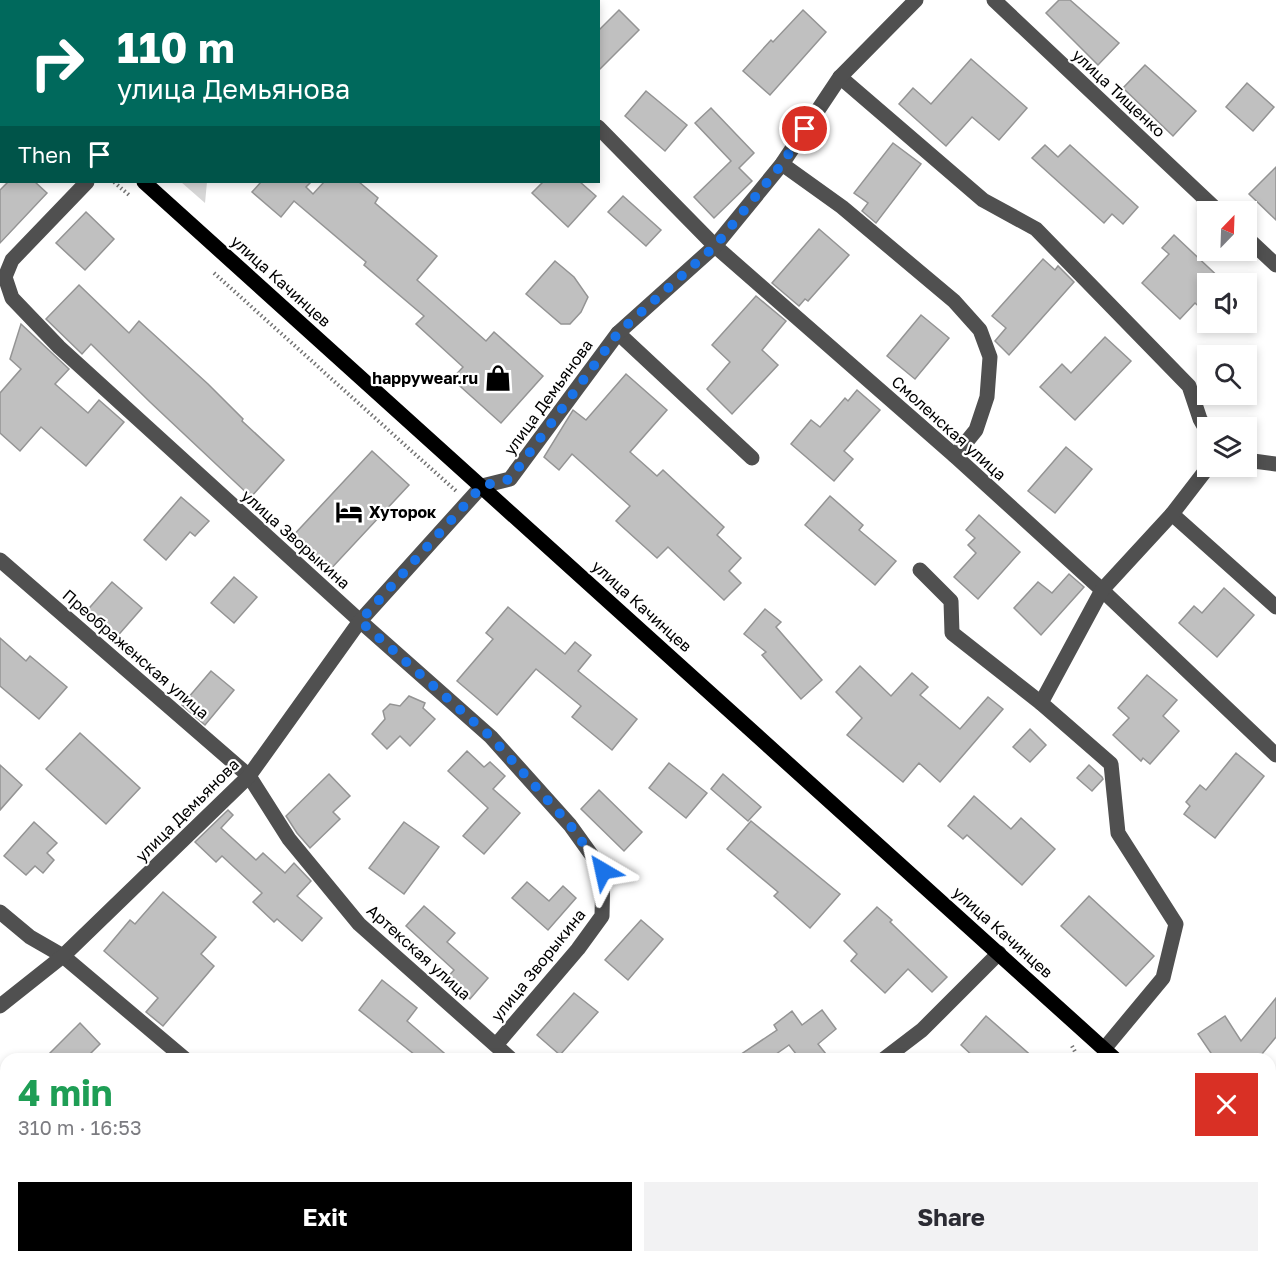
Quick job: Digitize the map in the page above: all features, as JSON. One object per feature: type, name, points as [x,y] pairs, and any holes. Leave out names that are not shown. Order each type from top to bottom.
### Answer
[{"type":"main road","name":"улица Качинцев","points":[[145,183],[1109,1053]]},
{"type":"street","name":"улица Демьянова","points":[[0,1006],[63,956],[249,776],[360,621],[482,486],[510,479],[618,333],[715,246],[782,164],[840,77],[916,0]]},
{"type":"street","name":"улица Тищенко","points":[[994,0],[1207,201]]},
{"type":"street","points":[[840,77],[983,200],[1036,229],[1189,386],[1199,417]]},
{"type":"street","name":"Смоленская улица","points":[[600,129],[715,246],[955,456],[1102,590],[1276,755]]},
{"type":"street","points":[[782,164],[851,214],[954,300],[980,330],[990,357],[987,397],[976,430],[955,456]]},
{"type":"street","name":"улица Зворыкина","points":[[86,183],[12,260],[5,277],[12,298],[59,347],[491,737],[570,825],[603,871],[602,916],[578,950],[496,1045]]},
{"type":"street","points":[[1257,247],[1276,265]]},
{"type":"street","points":[[618,333],[752,458]]},
{"type":"street","points":[[1257,461],[1276,464]]},
{"type":"street","points":[[1041,703],[1102,590],[1172,514],[1201,477]]},
{"type":"street","points":[[1172,514],[1276,607]]},
{"type":"street","name":"Преображенская улица","points":[[0,560],[249,776]]},
{"type":"street","points":[[920,570],[951,601],[952,633],[1041,703],[1111,764],[1118,833],[1176,924],[1164,978],[1111,1053]]},
{"type":"street","name":"Артекская улица","points":[[249,776],[289,839],[359,924],[505,1053]]},
{"type":"street","points":[[0,912],[30,938],[63,956],[178,1053]]},
{"type":"street","points":[[892,1053],[922,1030],[999,953]]},
{"type":"shaded area","points":[[182,183],[207,183],[205,203]]},
{"type":"building","points":[[1059,0],[1070,0],[1119,43],[1098,65],[1046,13]]},
{"type":"building","points":[[619,10],[639,30],[600,69],[600,29]]},
{"type":"building","points":[[803,10],[826,32],[770,95],[743,71]]},
{"type":"building","points":[[971,59],[1027,108],[999,140],[972,117],[946,146],[899,104],[913,88],[931,104]]},
{"type":"building","points":[[1145,65],[1196,111],[1173,136],[1123,88]]},
{"type":"building","points":[[1247,83],[1274,107],[1253,131],[1226,107]]},
{"type":"building","points":[[646,91],[687,125],[665,151],[625,116]]},
{"type":"building","points":[[711,108],[754,153],[739,168],[752,181],[714,218],[694,197],[731,161],[695,123]]},
{"type":"building","points":[[893,143],[921,164],[876,223],[862,211],[868,203],[854,193]]},
{"type":"building","points":[[1045,145],[1058,157],[1070,145],[1138,207],[1123,224],[1112,214],[1104,223],[1032,158]]},
{"type":"building","points":[[1276,167],[1276,220],[1249,194]]},
{"type":"building","points":[[7,183],[36,183],[47,193],[0,243],[0,190]]},
{"type":"building","points":[[260,183],[310,183],[306,187],[313,194],[323,183],[360,183],[378,198],[375,203],[437,256],[417,280],[486,341],[494,332],[543,376],[501,423],[452,379],[463,367],[416,324],[424,316],[364,265],[366,262],[294,201],[281,217],[252,192]]},
{"type":"building","points":[[542,183],[581,183],[596,196],[568,227],[532,193]]},
{"type":"building","points":[[623,196],[661,230],[646,246],[608,212]]},
{"type":"building","points":[[86,212],[114,239],[85,270],[56,243]]},
{"type":"building","points":[[819,229],[849,255],[808,301],[805,299],[799,306],[772,283]]},
{"type":"building","points":[[1174,235],[1197,257],[1197,261],[1202,261],[1214,273],[1197,273],[1197,305],[1195,303],[1180,319],[1142,283],[1169,254],[1162,248]]},
{"type":"building","points":[[1043,259],[1055,270],[1058,266],[1074,282],[1009,355],[995,341],[1006,328],[992,316]]},
{"type":"building","points":[[555,261],[574,277],[588,297],[581,312],[570,324],[561,324],[526,294]]},
{"type":"building","points":[[79,285],[129,333],[139,321],[208,384],[243,419],[242,421],[284,460],[251,497],[91,344],[82,354],[46,319]]},
{"type":"building","points":[[756,296],[786,321],[762,350],[778,365],[732,414],[707,389],[730,362],[712,345]]},
{"type":"building","points":[[921,315],[949,338],[915,379],[887,356]]},
{"type":"building","points":[[21,324],[69,369],[55,384],[88,413],[99,400],[124,422],[86,466],[41,427],[20,451],[0,433],[0,393],[21,369],[10,359]]},
{"type":"building","points":[[1105,337],[1131,361],[1075,420],[1040,387],[1062,364],[1071,373]]},
{"type":"building","points":[[626,374],[667,410],[630,452],[657,476],[663,470],[724,527],[717,535],[741,558],[729,571],[741,583],[724,600],[668,547],[657,558],[616,521],[630,506],[572,454],[559,470],[544,457],[573,410],[586,420]]},
{"type":"building","points":[[857,390],[880,410],[844,451],[853,459],[834,481],[791,444],[811,420],[820,427],[845,398],[848,401]]},
{"type":"building","points":[[1066,447],[1092,469],[1055,513],[1028,491]]},
{"type":"building","name":"Хуторок","points":[[372,451],[409,485],[327,573],[290,539]]},
{"type":"building","points":[[830,496],[863,525],[859,530],[896,561],[875,585],[805,525]]},
{"type":"building","points":[[181,497],[209,521],[195,536],[190,532],[166,560],[144,540]]},
{"type":"building","points":[[979,515],[1020,552],[978,599],[954,577],[976,553],[968,545],[975,538],[966,530]]},
{"type":"building","points":[[1069,574],[1084,587],[1041,635],[1014,608],[1038,582],[1052,593]]},
{"type":"building","points":[[234,577],[257,597],[234,623],[211,603]]},
{"type":"building","points":[[112,582],[142,608],[114,640],[84,614]]},
{"type":"building","points":[[1224,588],[1254,615],[1217,657],[1179,623],[1194,606],[1202,613]]},
{"type":"building","points":[[508,607],[565,654],[575,642],[591,655],[578,671],[637,719],[612,750],[572,717],[581,706],[536,669],[497,715],[457,681],[493,639],[486,633]]},
{"type":"building","points":[[765,609],[781,622],[776,627],[822,680],[801,699],[762,655],[766,652],[744,634]]},
{"type":"building","points":[[0,638],[26,661],[30,656],[67,687],[39,719],[0,686]]},
{"type":"building","points":[[860,666],[891,696],[912,673],[928,687],[920,695],[960,729],[988,697],[1003,709],[940,782],[919,763],[903,782],[847,735],[862,718],[836,692]]},
{"type":"building","points":[[211,671],[234,690],[205,725],[182,705]]},
{"type":"building","points":[[1147,675],[1177,700],[1163,716],[1179,731],[1150,764],[1143,758],[1141,761],[1113,735],[1129,718],[1118,708]]},
{"type":"building","points":[[409,696],[425,703],[423,708],[435,719],[410,746],[400,736],[387,749],[372,734],[385,719],[383,711],[390,704],[400,706]]},
{"type":"building","points":[[1030,729],[1046,745],[1030,762],[1013,747]]},
{"type":"building","points":[[80,733],[140,788],[106,824],[46,769]]},
{"type":"building","points":[[467,751],[484,767],[490,762],[505,776],[493,789],[520,813],[484,854],[463,836],[488,808],[448,771]]},
{"type":"building","points":[[1236,753],[1264,776],[1215,838],[1184,814],[1190,806],[1186,802],[1200,785],[1206,790]]},
{"type":"building","points":[[669,763],[707,793],[686,818],[649,788]]},
{"type":"building","points":[[0,765],[22,785],[0,810]]},
{"type":"building","points":[[1089,765],[1103,779],[1092,791],[1077,778]]},
{"type":"building","points":[[329,774],[350,796],[333,812],[340,819],[310,848],[286,816]]},
{"type":"building","points":[[723,774],[761,807],[748,821],[711,789]]},
{"type":"building","points":[[599,790],[642,832],[624,851],[581,809]]},
{"type":"building","points":[[974,796],[1011,829],[1021,818],[1055,849],[1022,885],[967,835],[963,839],[948,826]]},
{"type":"building","points":[[228,810],[233,815],[221,828],[256,860],[263,853],[285,873],[294,863],[311,881],[297,896],[322,918],[302,941],[277,919],[274,922],[253,902],[262,893],[222,856],[216,862],[195,842]]},
{"type":"building","points":[[751,821],[840,894],[810,928],[774,896],[778,892],[727,849]]},
{"type":"building","points":[[34,822],[57,843],[47,853],[54,860],[43,873],[35,866],[26,875],[4,856]]},
{"type":"building","points":[[404,822],[439,847],[404,894],[369,868]]},
{"type":"building","points":[[527,882],[549,901],[563,886],[576,898],[548,930],[512,898]]},
{"type":"building","points":[[163,892],[216,937],[201,954],[214,966],[163,1026],[146,1012],[158,998],[104,951],[130,920],[135,924]]},
{"type":"building","points":[[1089,896],[1154,956],[1126,986],[1061,926]]},
{"type":"building","points":[[424,906],[455,933],[447,942],[488,978],[470,999],[447,978],[454,970],[406,926]]},
{"type":"building","points":[[877,907],[947,977],[932,992],[908,969],[885,993],[851,961],[857,954],[844,941]]},
{"type":"building","points":[[641,920],[663,939],[628,980],[605,960]]},
{"type":"building","points":[[382,980],[417,1008],[407,1021],[444,1053],[413,1053],[359,1010]]},
{"type":"building","points":[[574,993],[598,1012],[562,1053],[558,1053],[537,1035]]},
{"type":"building","points":[[1276,998],[1276,1037],[1263,1053],[1211,1053],[1198,1034],[1225,1016],[1241,1041]]},
{"type":"building","points":[[822,1010],[836,1029],[818,1044],[825,1053],[795,1053],[789,1045],[778,1053],[743,1053],[777,1030],[774,1025],[792,1011],[802,1025]]},
{"type":"building","points":[[986,1016],[1028,1053],[970,1053],[961,1045]]},
{"type":"building","points":[[80,1023],[100,1044],[91,1053],[50,1053]]},
{"type":"place","name":"happywear.ru","points":[[498,378]]},
{"type":"place","name":"Хуторок","points":[[349,512]]},
{"type":"route","points":[[603,871],[570,825],[491,737],[360,621],[482,486],[510,479],[618,333],[715,246],[782,164],[805,129]]}]
